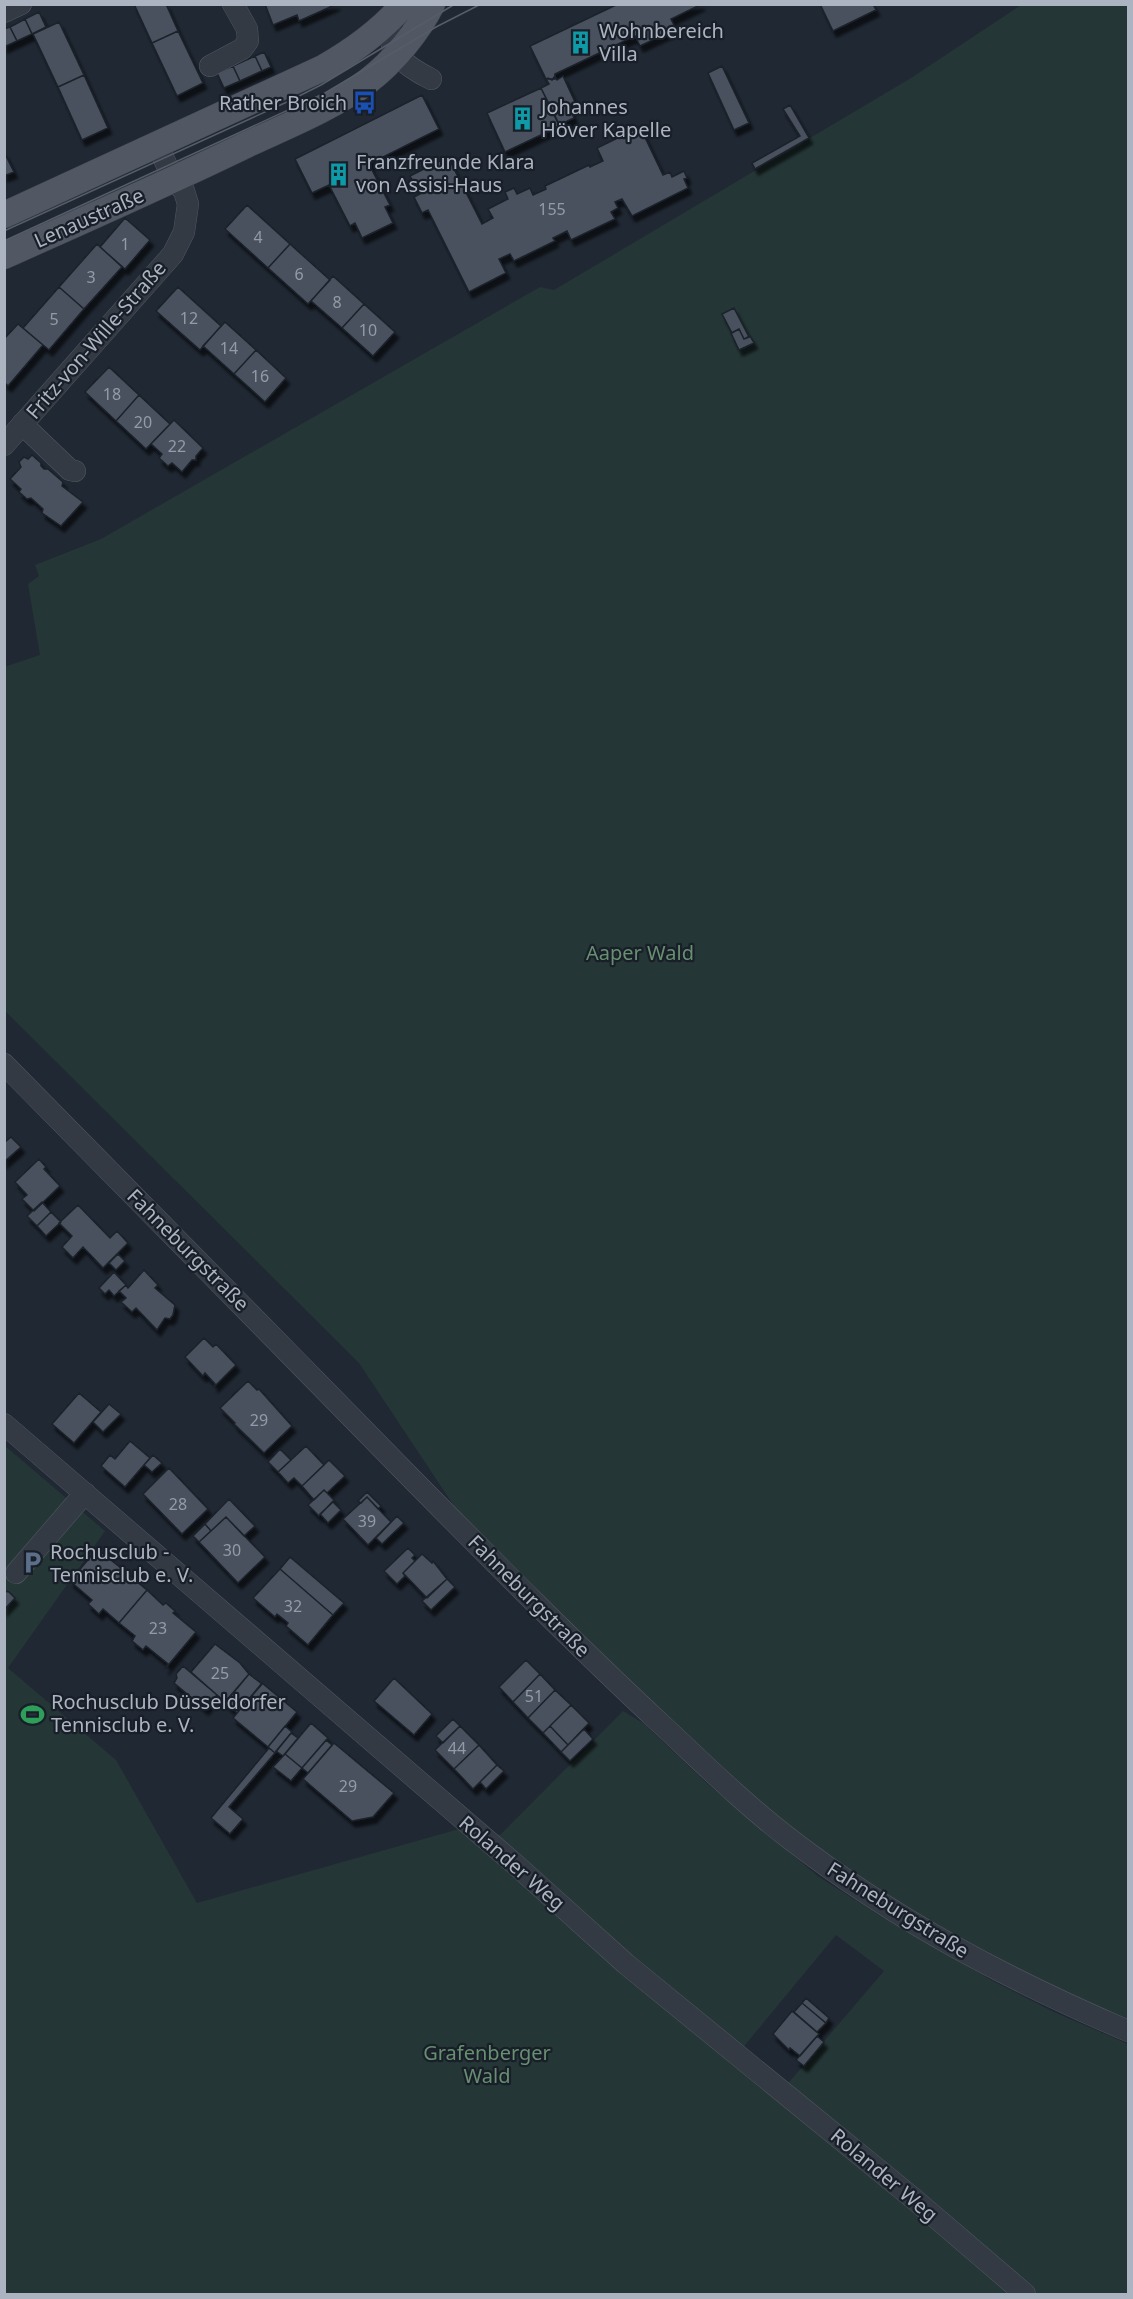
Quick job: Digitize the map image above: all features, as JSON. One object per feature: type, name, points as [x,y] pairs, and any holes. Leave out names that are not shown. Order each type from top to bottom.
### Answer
[{"type":"main road","points":[[173,179],[333,104],[372,79],[421,23],[432,4]]},
{"type":"main road","points":[[158,146],[322,68],[354,49],[397,12]]},
{"type":"main road","name":"Lenaustraße","points":[[4,215],[158,146]]},
{"type":"main road","name":"Lenaustraße","points":[[4,256],[173,179]]},
{"type":"street","points":[[4,12],[21,4]]},
{"type":"street","points":[[210,66],[242,49],[248,41],[247,28],[233,4]]},
{"type":"street","points":[[397,12],[388,36],[396,54],[408,67],[431,79]]},
{"type":"street","name":"Fritz-von-Wille-Straße","points":[[4,445],[173,254],[184,232],[188,204],[183,191],[173,179],[158,146]]},
{"type":"street","points":[[22,424],[70,470],[75,471]]},
{"type":"street","name":"Fahneburgstraße","points":[[4,1064],[529,1598],[742,1799],[789,1838],[859,1889],[917,1926],[984,1965],[1128,2031]]},
{"type":"street","name":"Rolander Weg","points":[[4,1424],[525,1872],[626,1964],[914,2199],[1025,2295]]},
{"type":"street","points":[[16,1573],[85,1493]]},
{"type":"green space","name":"Aaper Wald","points":[[1021,5],[1128,5],[1128,2023],[1052,1992],[862,1883],[745,1792],[464,1521],[359,1363],[5,1011],[4,667],[40,655],[28,584],[39,576],[35,565],[101,539],[540,287],[554,290],[911,78]]},
{"type":"green space","name":"Grafenberger Wald","points":[[4,1445],[105,1531],[8,1668],[116,1760],[197,1903],[466,1827],[500,1835],[623,1711],[643,1723],[710,1786],[819,1877],[991,1980],[1054,2012],[1128,2044],[1128,2294],[5,2294]],"holes":[[[836,1935],[884,1971],[785,2087],[741,2050]]]},
{"type":"building","points":[[134,4],[166,4],[178,31],[152,43]]},
{"type":"building","points":[[265,4],[337,4],[299,21],[297,15],[273,25]]},
{"type":"building","name":"Wohnbereich Villa","points":[[618,4],[702,4],[671,19],[676,29],[640,46],[635,36],[555,74],[555,79],[546,79],[530,46]]},
{"type":"building","points":[[820,4],[873,4],[876,10],[833,31]]},
{"type":"building","points":[[39,12],[46,27],[32,34],[25,19]]},
{"type":"building","points":[[25,19],[32,34],[17,41],[10,27]]},
{"type":"building","points":[[59,22],[84,75],[58,87],[33,34]]},
{"type":"building","points":[[10,27],[17,41],[4,47],[4,29]]},
{"type":"building","points":[[178,31],[203,83],[177,96],[152,43]]},
{"type":"building","points":[[264,52],[271,67],[262,71],[255,56]]},
{"type":"building","points":[[255,56],[262,71],[240,81],[233,66]]},
{"type":"building","points":[[233,66],[240,81],[224,88],[217,73]]},
{"type":"building","points":[[722,66],[749,123],[734,130],[708,73]]},
{"type":"building","points":[[84,75],[108,128],[82,140],[58,87]]},
{"type":"building","points":[[555,76],[557,80],[563,76],[575,102],[569,106],[574,118],[559,125],[541,88],[549,84],[546,79],[552,80]]},
{"type":"building","name":"Johannes Höver Kapelle","points":[[541,88],[560,126],[505,152],[487,113]]},
{"type":"building","name":"Franzfreunde Klara von Assisi-Haus","points":[[422,95],[439,129],[369,164],[390,205],[385,207],[393,223],[362,238],[355,223],[350,226],[329,185],[312,193],[295,159]]},
{"type":"building","points":[[790,105],[809,138],[755,169],[752,163],[800,136],[783,109]]},
{"type":"building","points":[[640,127],[663,175],[670,172],[672,177],[684,171],[687,178],[684,179],[688,188],[632,216],[622,199],[615,202],[618,208],[611,212],[615,219],[571,240],[567,231],[553,238],[555,241],[514,261],[510,254],[499,259],[506,273],[469,292],[428,210],[422,213],[414,197],[420,194],[410,176],[448,157],[482,224],[493,218],[488,209],[508,199],[505,192],[514,188],[517,194],[530,188],[533,195],[546,189],[545,186],[589,165],[590,167],[603,161],[597,148]]},
{"type":"building","points":[[4,152],[14,172],[4,176]]},
{"type":"building","points":[[247,205],[290,244],[268,268],[225,229]]},
{"type":"building","points":[[125,218],[150,240],[125,269],[100,247]]},
{"type":"building","points":[[97,244],[122,267],[84,309],[59,287]]},
{"type":"building","points":[[290,244],[330,280],[308,304],[268,268]]},
{"type":"building","points":[[333,276],[364,304],[342,328],[311,301]]},
{"type":"building","points":[[59,287],[84,309],[49,350],[23,328]]},
{"type":"building","points":[[178,287],[221,326],[200,350],[156,311]]},
{"type":"building","points":[[364,304],[395,332],[373,356],[342,328]]},
{"type":"building","points":[[734,308],[749,337],[744,339],[739,329],[732,333],[722,314]]},
{"type":"building","points":[[225,322],[256,350],[234,374],[203,346]]},
{"type":"building","points":[[18,324],[43,345],[8,386],[4,382],[4,339]]},
{"type":"building","points":[[739,329],[744,339],[750,336],[754,343],[739,350],[731,333]]},
{"type":"building","points":[[256,350],[286,378],[265,402],[234,374]]},
{"type":"building","points":[[109,367],[139,395],[116,421],[85,392]]},
{"type":"building","points":[[139,395],[170,424],[146,449],[116,421]]},
{"type":"building","points":[[174,420],[203,448],[196,456],[196,460],[192,460],[182,472],[172,463],[168,466],[159,458],[162,454],[151,444]]},
{"type":"building","points":[[32,455],[44,469],[48,469],[63,482],[62,486],[83,502],[61,526],[42,513],[43,509],[31,498],[27,499],[19,492],[21,489],[10,479],[21,467],[19,462],[24,457],[28,459]]},
{"type":"building","points":[[11,1137],[21,1147],[4,1162],[4,1140]]},
{"type":"building","points":[[39,1159],[46,1167],[44,1169],[60,1186],[34,1211],[22,1199],[27,1195],[15,1182]]},
{"type":"building","points":[[42,1202],[51,1212],[37,1226],[27,1216]]},
{"type":"building","points":[[78,1205],[110,1238],[117,1231],[128,1243],[103,1268],[83,1247],[73,1258],[62,1247],[72,1236],[59,1223]]},
{"type":"building","points":[[51,1212],[61,1222],[46,1236],[37,1226]]},
{"type":"building","points":[[118,1254],[125,1261],[116,1270],[109,1263]]},
{"type":"building","points":[[144,1270],[158,1285],[155,1288],[175,1305],[173,1315],[170,1319],[165,1318],[157,1330],[136,1308],[132,1312],[121,1302],[126,1298],[119,1291],[126,1285],[128,1288]]},
{"type":"building","points":[[114,1272],[126,1285],[114,1296],[109,1290],[105,1294],[99,1288]]},
{"type":"building","points":[[204,1338],[213,1347],[216,1344],[236,1365],[214,1387],[215,1384],[205,1373],[203,1376],[185,1357]]},
{"type":"building","points":[[248,1381],[257,1390],[259,1389],[292,1426],[264,1453],[220,1408]]},
{"type":"building","points":[[79,1393],[101,1412],[74,1443],[52,1424]]},
{"type":"building","points":[[109,1404],[121,1414],[103,1432],[93,1422]]},
{"type":"building","points":[[130,1441],[150,1458],[125,1487],[101,1466],[110,1455],[115,1459]]},
{"type":"building","points":[[306,1446],[324,1465],[302,1486],[294,1478],[288,1483],[278,1472]]},
{"type":"building","points":[[280,1449],[291,1460],[278,1472],[268,1462]]},
{"type":"building","points":[[153,1455],[162,1463],[152,1472],[144,1465]]},
{"type":"building","points":[[329,1460],[345,1476],[327,1493],[324,1490],[314,1500],[302,1486]]},
{"type":"building","points":[[169,1468],[208,1509],[182,1534],[143,1494]]},
{"type":"building","points":[[324,1490],[334,1500],[319,1516],[308,1505]]},
{"type":"building","points":[[367,1492],[381,1506],[378,1509],[367,1497],[361,1503],[358,1501]]},
{"type":"building","points":[[367,1497],[391,1522],[368,1545],[343,1519]]},
{"type":"building","points":[[229,1499],[255,1526],[244,1536],[226,1517],[211,1531],[205,1524]]},
{"type":"building","points":[[333,1502],[341,1510],[328,1523],[320,1514]]},
{"type":"building","points":[[397,1516],[404,1523],[382,1544],[376,1538]]},
{"type":"building","points":[[226,1517],[265,1557],[238,1583],[199,1542]]},
{"type":"building","points":[[205,1524],[211,1531],[199,1542],[193,1536]]},
{"type":"building","points":[[408,1548],[415,1555],[412,1558],[415,1561],[403,1573],[405,1576],[397,1584],[384,1571]]},
{"type":"building","points":[[97,1549],[121,1568],[124,1567],[132,1574],[130,1576],[147,1590],[119,1623],[103,1609],[99,1614],[88,1604],[92,1600],[70,1581]]},
{"type":"building","points":[[422,1554],[432,1563],[433,1561],[447,1579],[427,1598],[403,1573]]},
{"type":"building","points":[[290,1557],[344,1603],[333,1615],[280,1569]]},
{"type":"building","points":[[280,1569],[333,1615],[308,1645],[286,1626],[288,1623],[277,1614],[275,1617],[253,1598]]},
{"type":"building","points":[[447,1579],[455,1587],[431,1610],[422,1601]]},
{"type":"building","points":[[147,1590],[163,1605],[166,1603],[175,1611],[173,1613],[196,1632],[165,1669],[168,1664],[146,1646],[143,1650],[132,1641],[135,1636],[119,1623]]},
{"type":"building","points":[[4,1591],[9,1592],[15,1598],[4,1610]]},
{"type":"building","points":[[215,1644],[240,1663],[249,1674],[225,1702],[191,1672]]},
{"type":"building","points":[[526,1660],[540,1674],[513,1702],[499,1687]]},
{"type":"building","points":[[183,1666],[217,1695],[205,1709],[174,1683],[177,1678],[176,1674]]},
{"type":"building","points":[[249,1674],[262,1684],[237,1713],[225,1703]]},
{"type":"building","points":[[540,1674],[555,1690],[528,1718],[513,1702]]},
{"type":"building","points":[[394,1678],[432,1714],[414,1735],[374,1701]]},
{"type":"building","points":[[262,1683],[297,1712],[268,1747],[233,1718]]},
{"type":"building","points":[[555,1690],[571,1705],[543,1733],[528,1718]]},
{"type":"building","points":[[571,1705],[589,1723],[568,1745],[550,1726]]},
{"type":"building","points":[[453,1719],[460,1726],[443,1743],[436,1736]]},
{"type":"building","points":[[311,1723],[328,1738],[302,1768],[285,1754]]},
{"type":"building","points":[[285,1726],[292,1732],[275,1753],[268,1747]]},
{"type":"building","points":[[460,1726],[479,1745],[454,1769],[435,1750]]},
{"type":"building","points":[[550,1726],[568,1745],[561,1752],[543,1733]]},
{"type":"building","points":[[584,1729],[593,1739],[570,1761],[561,1752]]},
{"type":"building","points":[[291,1733],[298,1738],[283,1756],[276,1751]]},
{"type":"building","points":[[326,1740],[332,1745],[308,1773],[302,1768]]},
{"type":"building","points":[[334,1743],[394,1793],[373,1817],[352,1821],[303,1779]]},
{"type":"building","points":[[479,1745],[497,1765],[473,1789],[454,1769]]},
{"type":"building","points":[[269,1748],[275,1753],[229,1807],[243,1819],[230,1834],[211,1818]]},
{"type":"building","points":[[285,1754],[302,1768],[291,1781],[273,1767]]},
{"type":"building","points":[[497,1765],[504,1771],[486,1789],[480,1782]]},
{"type":"building","points":[[806,1998],[829,2018],[826,2023],[802,2003]]},
{"type":"building","points":[[802,2003],[826,2023],[817,2032],[794,2012]]},
{"type":"building","points":[[792,2011],[819,2034],[800,2056],[790,2048],[789,2050],[773,2034]]},
{"type":"building","points":[[817,2036],[824,2042],[804,2066],[796,2060]]},
{"type":"tram line","points":[[4,231],[321,85],[455,4]]},
{"type":"tram line","points":[[4,241],[325,93],[436,27],[481,4]]},
{"type":"place","name":"Wohnbereich Villa","points":[[581,42]]},
{"type":"place","name":"Rather Broich","points":[[365,103]]},
{"type":"place","name":"Johannes Höver Kapelle","points":[[523,119]]},
{"type":"place","name":"Franzfreunde Klara von Assisi-Haus","points":[[338,174]]},
{"type":"place","name":"Rochusclub - Tennisclub e. V.","points":[[32,1563]]},
{"type":"place","name":"Rochusclub Düsseldorfer Tennisclub e. V.","points":[[33,1714]]}]
